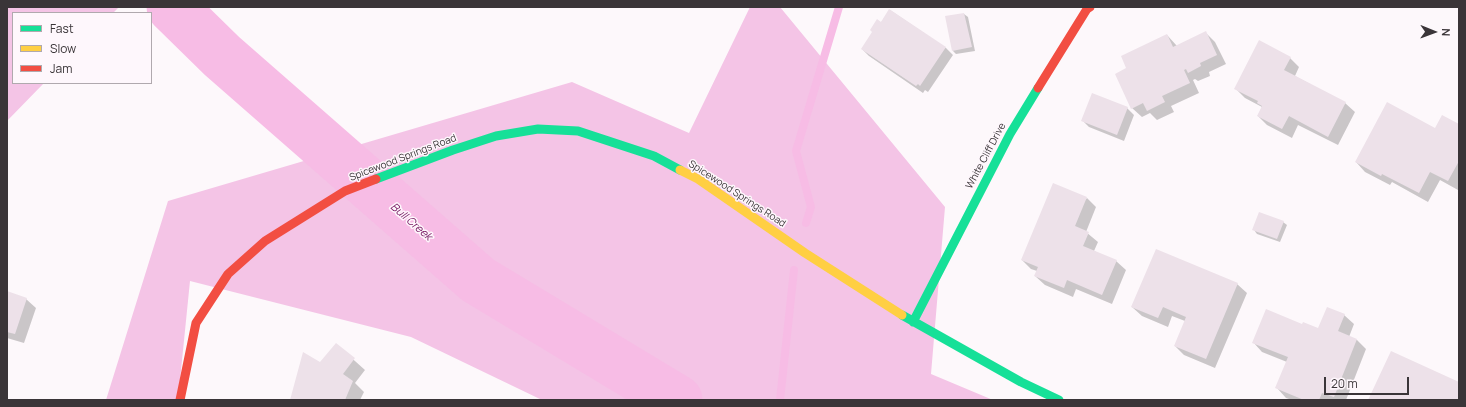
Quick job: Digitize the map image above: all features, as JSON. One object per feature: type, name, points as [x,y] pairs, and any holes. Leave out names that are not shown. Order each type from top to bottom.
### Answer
[{"type":"main road","name":"White Cliff Drive","points":[[913,322],[1010,134],[1087,9],[1090,7]]},
{"type":"main road","name":"Spicewood Springs Road","points":[[180,400],[196,323],[228,274],[265,241],[344,192],[452,150],[496,136],[538,129],[578,130],[654,156],[698,179],[806,253],[913,322],[1021,382],[1059,400]]},
{"type":"shaded area","points":[[7,7],[119,7],[114,12],[12,12],[12,84],[43,84],[7,121]]},
{"type":"shaded area","points":[[750,7],[780,7],[945,207],[931,374],[993,400],[542,400],[411,337],[190,281],[178,400],[106,400],[168,201],[572,82],[689,133]]},
{"type":"building","points":[[889,9],[946,47],[920,86],[918,84],[916,86],[861,49],[872,32],[870,30],[877,19],[881,22]]},
{"type":"building","points":[[964,13],[972,47],[952,51],[945,16]]},
{"type":"building","points":[[1206,31],[1217,55],[1200,63],[1201,66],[1188,73],[1186,69],[1184,70],[1190,83],[1162,96],[1165,102],[1147,111],[1143,103],[1131,109],[1115,74],[1126,68],[1121,56],[1167,34],[1173,47]]},
{"type":"building","points":[[1259,40],[1291,57],[1284,70],[1346,102],[1328,137],[1289,116],[1282,129],[1257,116],[1262,106],[1257,103],[1258,101],[1234,89]]},
{"type":"building","points":[[1092,93],[1128,107],[1117,135],[1081,121]]},
{"type":"building","points":[[1387,102],[1435,128],[1442,115],[1459,124],[1459,161],[1448,181],[1430,172],[1419,193],[1382,174],[1381,176],[1355,162]]},
{"type":"building","points":[[1053,183],[1087,197],[1075,226],[1089,232],[1083,246],[1117,260],[1102,295],[1067,280],[1064,288],[1034,276],[1038,267],[1021,260]]},
{"type":"building","points":[[1259,212],[1284,221],[1277,239],[1252,230]]},
{"type":"building","points":[[1156,249],[1238,283],[1206,359],[1174,346],[1186,317],[1163,307],[1158,318],[1131,307]]},
{"type":"building","points":[[7,291],[27,298],[15,334],[7,332]]},
{"type":"building","points":[[1327,307],[1345,314],[1338,331],[1357,339],[1334,397],[1322,393],[1319,400],[1304,400],[1275,388],[1288,357],[1252,343],[1266,309],[1302,324],[1303,322],[1318,328]]},
{"type":"building","points":[[336,343],[355,358],[343,374],[353,381],[345,400],[290,400],[303,352],[320,362]]},
{"type":"building","points":[[1391,351],[1459,382],[1458,400],[1368,400]]},
{"type":"waterway","name":"Bull Creek","points":[[172,7],[222,56],[478,280],[677,400]]},
{"type":"waterway","points":[[806,223],[811,207],[796,151],[839,7]]},
{"type":"waterway","points":[[780,400],[794,270]]},
{"type":"traffic: fast","points":[[913,322],[1010,134],[1038,88]]},
{"type":"traffic: fast","points":[[376,179],[453,150],[496,136],[538,129],[578,131],[654,156],[680,170]]},
{"type":"traffic: fast","points":[[902,315],[1021,382],[1059,400]]},
{"type":"traffic: slow","points":[[680,170],[698,179],[805,253],[902,315]]},
{"type":"traffic: jam","points":[[1038,88],[1087,9],[1090,7]]},
{"type":"traffic: jam","points":[[180,400],[196,323],[228,274],[265,241],[345,191],[376,179]]}]
